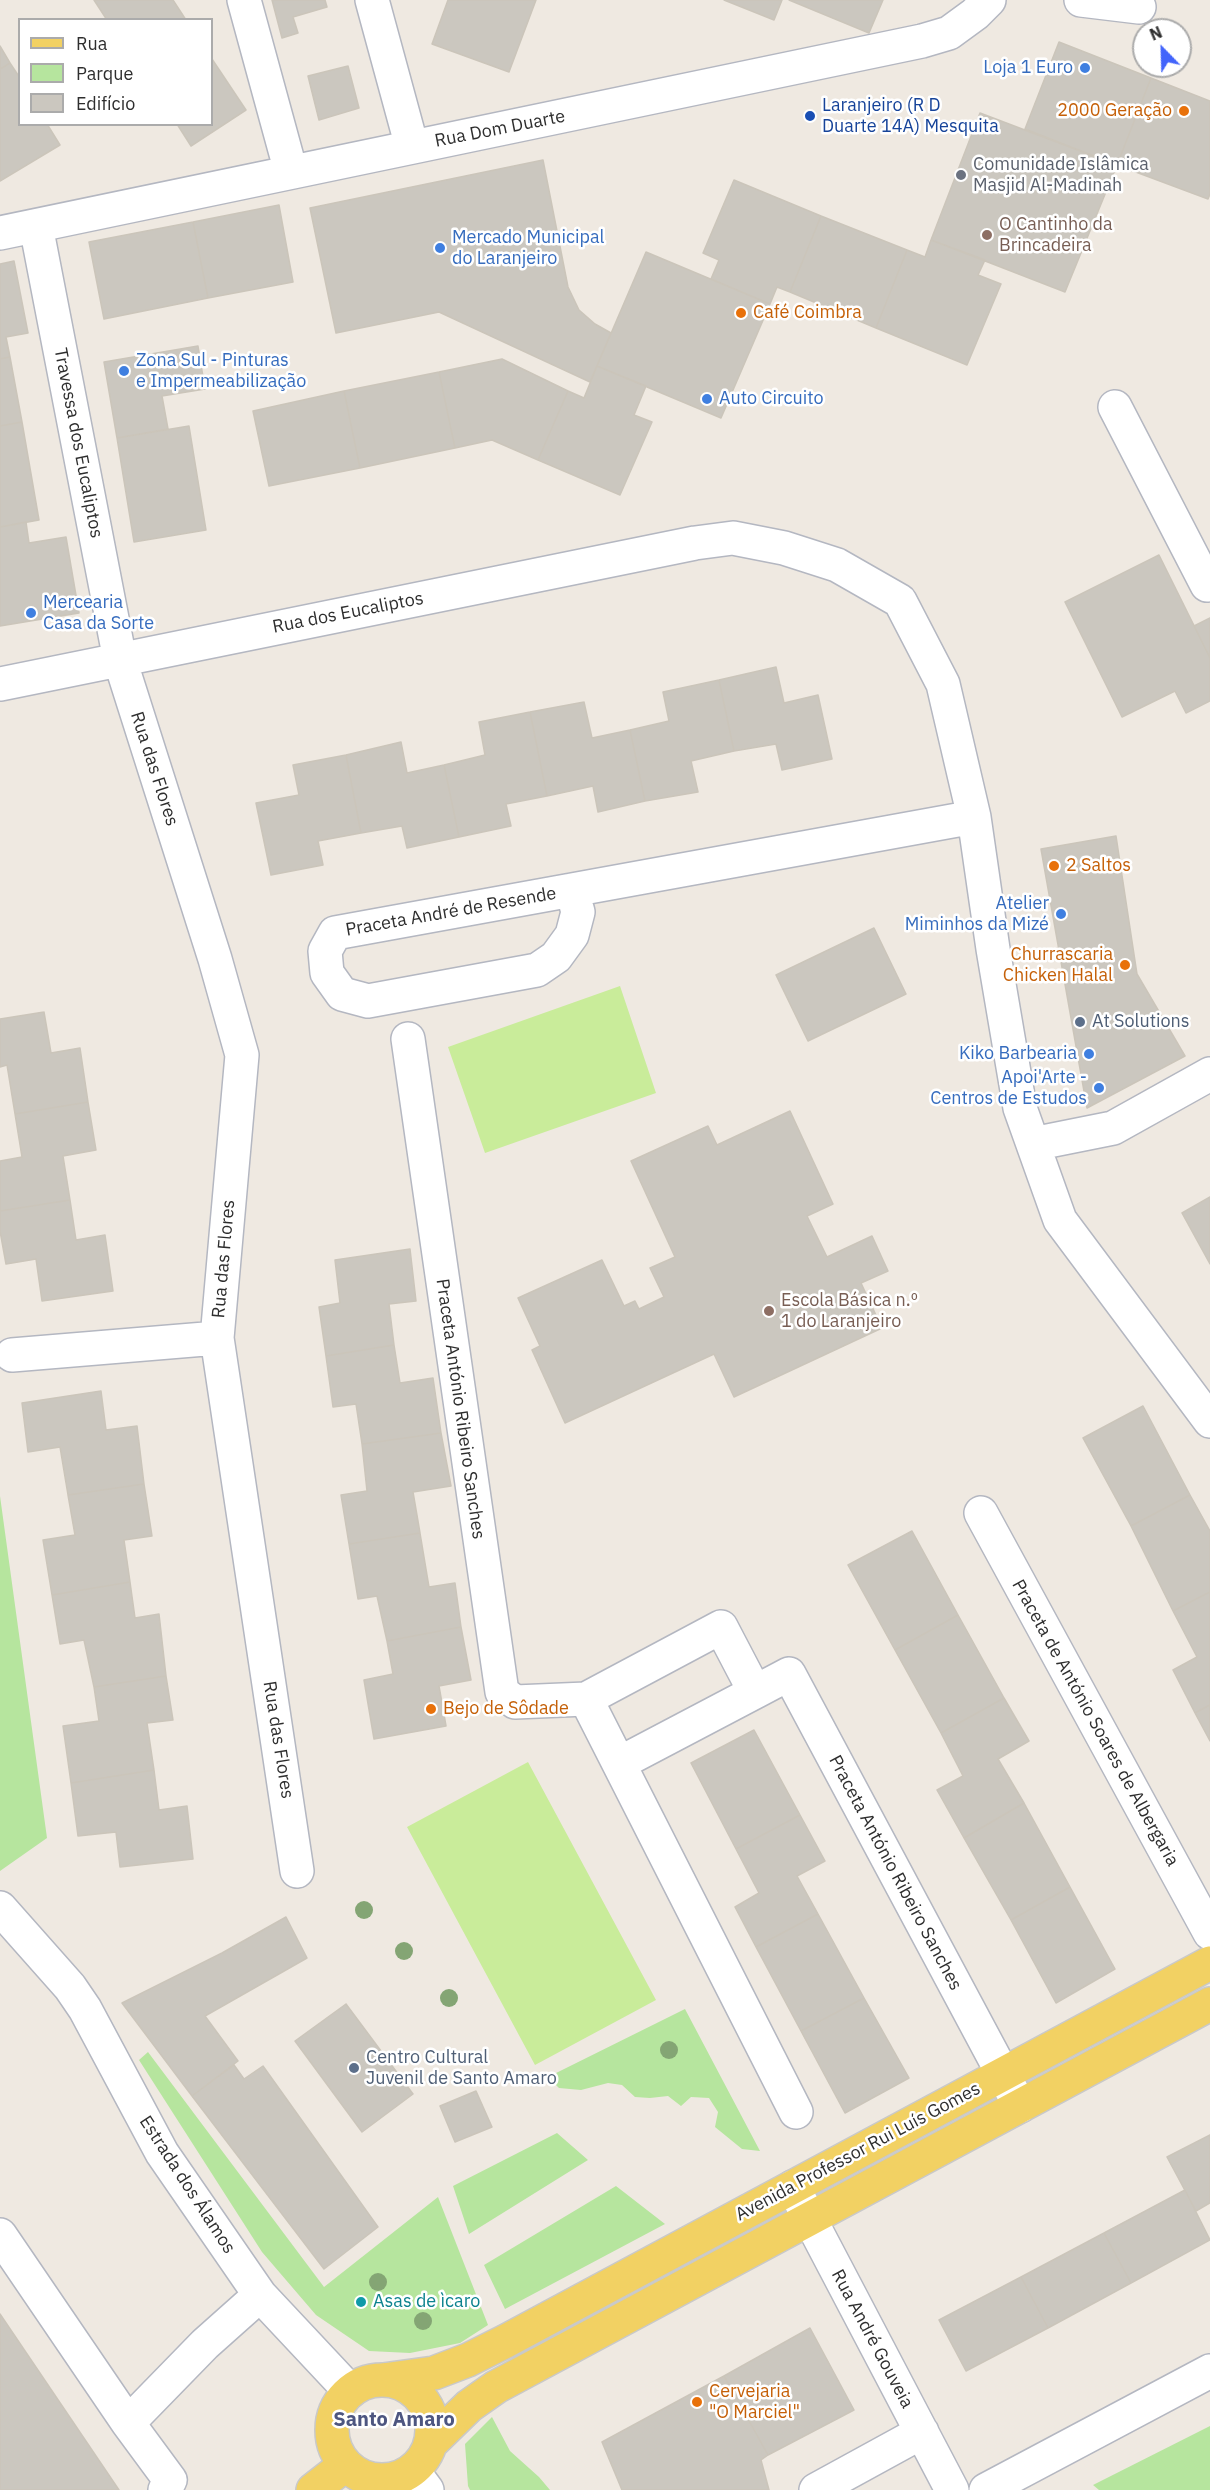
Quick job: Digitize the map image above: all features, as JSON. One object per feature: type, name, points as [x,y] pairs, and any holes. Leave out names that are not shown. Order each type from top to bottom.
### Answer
[{"type":"main road","name":"Avenida Professor Rui Luís Gomes","points":[[383,2380],[434,2373],[468,2360],[506,2341],[1210,1963]]},
{"type":"main road","name":"Avenida Professor Rui Luís Gomes","points":[[432,2442],[469,2406],[496,2387],[1210,2004]]},
{"type":"main road","points":[[383,2380],[401,2383],[413,2390],[423,2400],[429,2411],[433,2425],[432,2442],[425,2458],[420,2480],[378,2481],[359,2476],[345,2465],[335,2451],[332,2419],[339,2404],[350,2391],[366,2382],[383,2380]]},
{"type":"main road","points":[[313,2490],[345,2465]]},
{"type":"street","points":[[244,0],[291,172]]},
{"type":"street","points":[[372,0],[412,147]]},
{"type":"street","name":"Rua Dom Duarte","points":[[0,234],[922,41],[949,33],[975,14],[989,0]]},
{"type":"street","points":[[1081,0],[1138,7]]},
{"type":"street","name":"Travessa dos Eucaliptos","points":[[36,226],[120,660]]},
{"type":"street","points":[[1115,407],[1207,585],[1210,583]]},
{"type":"street","name":"Rua dos Eucaliptos","points":[[0,684],[696,543],[734,538],[784,548],[837,565],[900,601],[943,684],[974,817],[993,949],[1020,1108],[1060,1220],[1210,1421]]},
{"type":"street","name":"Rua das Flores","points":[[120,660],[215,959],[242,1054],[218,1338],[297,1871]]},
{"type":"street","name":"Praceta André de Resende","points":[[572,890],[578,912],[572,935],[556,957],[537,970],[368,1001],[342,994],[327,973],[325,951],[335,933],[974,817]]},
{"type":"street","name":"Praceta António Ribeiro Sanches","points":[[408,1039],[502,1692],[515,1702],[586,1699],[721,1627],[755,1692]]},
{"type":"street","points":[[1033,1144],[1113,1128],[1210,1074]]},
{"type":"street","points":[[12,1354],[218,1338]]},
{"type":"street","name":"Praceta de António Soares de Albergaria","points":[[981,1513],[1210,1934]]},
{"type":"street","name":"Praceta António Ribeiro Sanches","points":[[620,1763],[789,1674],[1020,2106]]},
{"type":"street","points":[[586,1699],[796,2112]]},
{"type":"street","name":"Estrada dos Álamos","points":[[0,1908],[70,1987],[85,2009],[162,2153],[260,2295],[350,2391]]},
{"type":"street","name":"Rua André Gouveia","points":[[793,2187],[952,2490]]},
{"type":"street","points":[[0,2235],[128,2423],[170,2480],[165,2490]]},
{"type":"street","points":[[128,2423],[205,2344],[260,2295]]},
{"type":"street","points":[[986,2490],[1210,2371]]},
{"type":"street","points":[[816,2490],[922,2432]]},
{"type":"green space","points":[[620,986],[656,1093],[485,1153],[448,1047]]},
{"type":"green space","points":[[0,1496],[47,1838],[0,1871]]},
{"type":"green space","points":[[528,1762],[656,2000],[535,2065],[407,1827]]},
{"type":"green space","points":[[685,2009],[760,2151],[742,2149],[715,2127],[718,2112],[709,2098],[691,2097],[681,2106],[668,2096],[635,2097],[622,2085],[608,2083],[581,2090],[559,2088],[548,2077]]},
{"type":"green space","points":[[148,2052],[324,2287],[438,2197],[488,2325],[460,2343],[410,2353],[369,2351],[316,2315],[262,2252],[139,2060]]},
{"type":"green space","points":[[557,2133],[588,2160],[469,2234],[453,2186]]},
{"type":"green space","points":[[616,2186],[665,2224],[505,2309],[484,2265]]},
{"type":"green space","points":[[492,2417],[510,2451],[550,2490],[470,2490],[465,2444]]},
{"type":"green space","points":[[1210,2426],[1210,2490],[1099,2490],[1093,2485]]},
{"type":"building","points":[[94,0],[173,0],[185,18],[106,18]]},
{"type":"building","points":[[272,0],[325,0],[327,7],[293,17],[298,33],[282,38]]},
{"type":"building","points":[[448,0],[536,0],[509,72],[432,44]]},
{"type":"building","points":[[724,0],[782,0],[774,20]]},
{"type":"building","points":[[789,0],[883,0],[869,33]]},
{"type":"building","points":[[1059,42],[1132,71],[1132,78],[1151,78],[1117,165],[1025,129]]},
{"type":"building","points":[[0,46],[10,63],[0,69]]},
{"type":"building","points":[[213,60],[246,110],[191,146],[178,126],[213,126]]},
{"type":"building","points":[[10,63],[18,75],[18,126],[48,126],[60,145],[0,181],[0,69]]},
{"type":"building","points":[[348,66],[359,108],[319,120],[308,76]]},
{"type":"building","points":[[1151,78],[1210,101],[1210,194],[1208,199],[1117,165]]},
{"type":"building","points":[[980,113],[1117,165],[1065,292],[931,240]]},
{"type":"building","name":"Mercado Municipal do Laranjeiro","points":[[543,160],[568,287],[579,310],[595,324],[611,333],[590,382],[439,312],[336,333],[310,208]]},
{"type":"building","points":[[734,180],[821,216],[790,292],[777,287],[770,304],[711,279],[719,260],[703,253]]},
{"type":"building","points":[[279,205],[293,282],[208,298],[193,222]]},
{"type":"building","points":[[821,216],[907,250],[876,328],[790,292]]},
{"type":"building","points":[[193,222],[208,298],[104,319],[89,242]]},
{"type":"building","points":[[931,240],[985,260],[978,275],[1001,284],[967,365],[876,328],[907,250],[925,257]]},
{"type":"building","points":[[646,252],[770,304],[721,418],[597,366]]},
{"type":"building","points":[[14,261],[28,333],[6,337],[10,357],[0,359],[0,264]]},
{"type":"building","points":[[198,346],[205,389],[162,396],[168,429],[117,438],[104,362]]},
{"type":"building","points":[[10,357],[22,422],[0,426],[0,359]]},
{"type":"building","points":[[502,359],[568,391],[538,460],[492,440],[455,448],[439,372]]},
{"type":"building","points":[[597,366],[646,386],[634,415],[652,422],[620,495],[538,460],[568,391],[584,398]]},
{"type":"building","points":[[439,372],[455,448],[360,468],[344,391]]},
{"type":"building","points":[[344,391],[360,468],[269,486],[253,411]]},
{"type":"building","points":[[22,422],[39,520],[0,527],[0,426]]},
{"type":"building","points":[[189,426],[206,530],[134,542],[117,438]]},
{"type":"building","points":[[26,522],[29,543],[66,537],[79,613],[0,626],[0,527]]},
{"type":"building","points":[[1159,555],[1210,658],[1210,701],[1186,713],[1175,691],[1122,717],[1065,602]]},
{"type":"building","points":[[1210,618],[1210,658],[1194,626]]},
{"type":"building","points":[[776,667],[784,703],[818,695],[832,759],[782,770],[776,744],[734,751],[719,680]]},
{"type":"building","points":[[719,680],[734,751],[691,761],[698,792],[645,801],[630,730],[669,721],[663,692]]},
{"type":"building","points":[[584,702],[592,738],[630,730],[645,801],[598,812],[593,786],[547,796],[530,712]]},
{"type":"building","points":[[530,712],[547,796],[506,804],[511,826],[459,837],[444,765],[485,755],[479,722]]},
{"type":"building","points":[[401,742],[407,773],[444,765],[459,837],[407,848],[402,826],[361,833],[346,755]]},
{"type":"building","points":[[346,755],[361,833],[318,841],[323,865],[271,875],[256,803],[299,795],[293,765]]},
{"type":"building","points":[[1116,836],[1137,974],[1185,1056],[1087,1108],[1041,849]]},
{"type":"building","points":[[874,928],[906,994],[808,1041],[776,975]]},
{"type":"building","points":[[44,1012],[51,1053],[80,1048],[88,1102],[15,1114],[7,1065],[0,1067],[0,1019]]},
{"type":"building","points":[[88,1102],[96,1150],[63,1156],[70,1200],[0,1211],[0,1161],[22,1157],[15,1114]]},
{"type":"building","points":[[790,1111],[833,1204],[807,1216],[827,1257],[872,1236],[888,1271],[861,1283],[882,1328],[734,1397],[714,1354],[565,1423],[532,1350],[540,1346],[518,1298],[602,1260],[624,1306],[635,1301],[639,1309],[664,1297],[650,1268],[675,1257],[631,1161],[708,1126],[717,1145]]},
{"type":"building","points":[[1210,1197],[1210,1264],[1182,1213]]},
{"type":"building","points":[[70,1200],[76,1240],[105,1235],[113,1291],[42,1301],[36,1259],[6,1264],[0,1231],[0,1211]]},
{"type":"building","points":[[410,1249],[416,1301],[389,1304],[394,1345],[326,1356],[319,1307],[340,1303],[335,1260]]},
{"type":"building","points":[[394,1345],[400,1383],[433,1378],[441,1433],[362,1444],[356,1404],[333,1407],[326,1356]]},
{"type":"building","points":[[101,1391],[106,1430],[137,1426],[144,1484],[68,1495],[60,1447],[28,1452],[22,1403]]},
{"type":"building","points":[[1143,1406],[1190,1495],[1131,1526],[1083,1438]]},
{"type":"building","points":[[441,1433],[451,1486],[413,1492],[420,1533],[349,1544],[341,1495],[367,1491],[362,1444]]},
{"type":"building","points":[[144,1484],[152,1536],[124,1540],[130,1582],[52,1595],[43,1540],[75,1535],[68,1495]]},
{"type":"building","points":[[1190,1495],[1210,1531],[1210,1592],[1173,1611],[1131,1526]]},
{"type":"building","points":[[912,1531],[958,1615],[895,1650],[848,1565]]},
{"type":"building","points":[[420,1533],[429,1587],[455,1583],[461,1627],[387,1641],[377,1596],[358,1599],[349,1544]]},
{"type":"building","points":[[130,1582],[135,1618],[159,1614],[166,1676],[94,1687],[84,1640],[60,1644],[52,1595]]},
{"type":"building","points":[[1210,1592],[1210,1705],[1195,1713],[1173,1670],[1197,1657],[1173,1611]]},
{"type":"building","points":[[958,1615],[1004,1698],[941,1733],[895,1650]]},
{"type":"building","points":[[461,1627],[471,1680],[439,1686],[446,1726],[374,1739],[364,1680],[393,1674],[387,1641]]},
{"type":"building","points":[[166,1676],[173,1720],[147,1723],[154,1770],[71,1783],[63,1726],[99,1721],[94,1687]]},
{"type":"building","points":[[1004,1698],[1029,1741],[998,1759],[1024,1803],[964,1838],[937,1790],[963,1776],[941,1733]]},
{"type":"building","points":[[1210,1705],[1210,1741],[1195,1713]]},
{"type":"building","points":[[754,1730],[800,1815],[736,1849],[691,1763]]},
{"type":"building","points":[[154,1770],[159,1810],[187,1806],[193,1859],[120,1867],[116,1832],[78,1836],[71,1783]]},
{"type":"building","points":[[1024,1803],[1070,1887],[1011,1920],[964,1838]]},
{"type":"building","points":[[800,1815],[825,1861],[797,1876],[818,1914],[756,1947],[735,1907],[759,1893],[736,1849]]},
{"type":"building","points":[[1070,1887],[1115,1969],[1056,2003],[1011,1920]]},
{"type":"building","points":[[818,1914],[864,1998],[801,2031],[756,1947]]},
{"type":"building","points":[[286,1917],[307,1958],[205,2016],[238,2061],[192,2096],[122,2003],[222,1953]]},
{"type":"building","points":[[864,1998],[909,2078],[845,2113],[801,2031]]},
{"type":"building","name":"Centro Cultural Juvenil de Santo Amaro","points":[[346,2004],[413,2094],[362,2132],[295,2041]]},
{"type":"building","points":[[234,2065],[244,2079],[263,2066],[378,2227],[324,2269],[192,2096]]},
{"type":"building","points":[[476,2091],[492,2127],[455,2142],[440,2106]]},
{"type":"building","points":[[1210,2135],[1210,2203],[1196,2211],[1167,2157]]},
{"type":"building","points":[[1185,2190],[1210,2240],[1131,2283],[1104,2233]]},
{"type":"building","points":[[1104,2233],[1131,2283],[1048,2328],[1021,2277]]},
{"type":"building","points":[[1021,2277],[1048,2328],[966,2371],[939,2320]]},
{"type":"building","points":[[0,2314],[119,2490],[0,2490]]},
{"type":"building","points":[[810,2328],[854,2410],[768,2455],[724,2376]]},
{"type":"building","points":[[724,2376],[768,2455],[761,2460],[769,2490],[622,2490],[602,2442]]},
{"type":"place","name":"Loja 1 Euro","points":[[1085,68]]},
{"type":"place","name":"2000 Geração","points":[[1184,111]]},
{"type":"place","name":"Laranjeiro (R D Duarte 14A) Mesquita","points":[[810,116]]},
{"type":"place","name":"Comunidade Islâmica Masjid Al-Madinah","points":[[961,175]]},
{"type":"place","name":"O Cantinho da Brincadeira","points":[[987,235]]},
{"type":"place","name":"Mercado Municipal do Laranjeiro","points":[[440,248]]},
{"type":"place","name":"Café Coimbra","points":[[741,313]]},
{"type":"place","name":"Zona Sul - Pinturas e Impermeabilização","points":[[124,371]]},
{"type":"place","name":"Auto Circuito","points":[[707,399]]},
{"type":"place","name":"Mercearia Casa da Sorte","points":[[31,613]]},
{"type":"place","name":"2 Saltos","points":[[1054,866]]},
{"type":"place","name":"Atelier Miminhos da Mizé","points":[[1061,914]]},
{"type":"place","name":"Churrascaria Chicken Halal","points":[[1125,965]]},
{"type":"place","name":"At Solutions","points":[[1080,1022]]},
{"type":"place","name":"Kiko Barbearia","points":[[1089,1054]]},
{"type":"place","name":"Apoi'Arte - Centros de Estudos","points":[[1099,1088]]},
{"type":"place","name":"Escola Básica n.º 1 do Laranjeiro","points":[[769,1311]]},
{"type":"place","name":"Bejo de Sôdade","points":[[431,1709]]},
{"type":"place","name":"Centro Cultural Juvenil de Santo Amaro","points":[[354,2068]]},
{"type":"place","name":"Asas de ìcaro","points":[[361,2302]]},
{"type":"place","name":"Cervejaria \"O Marciel\"","points":[[697,2402]]},
{"type":"district","name":"Santo Amaro","points":[[394,2420]]}]
